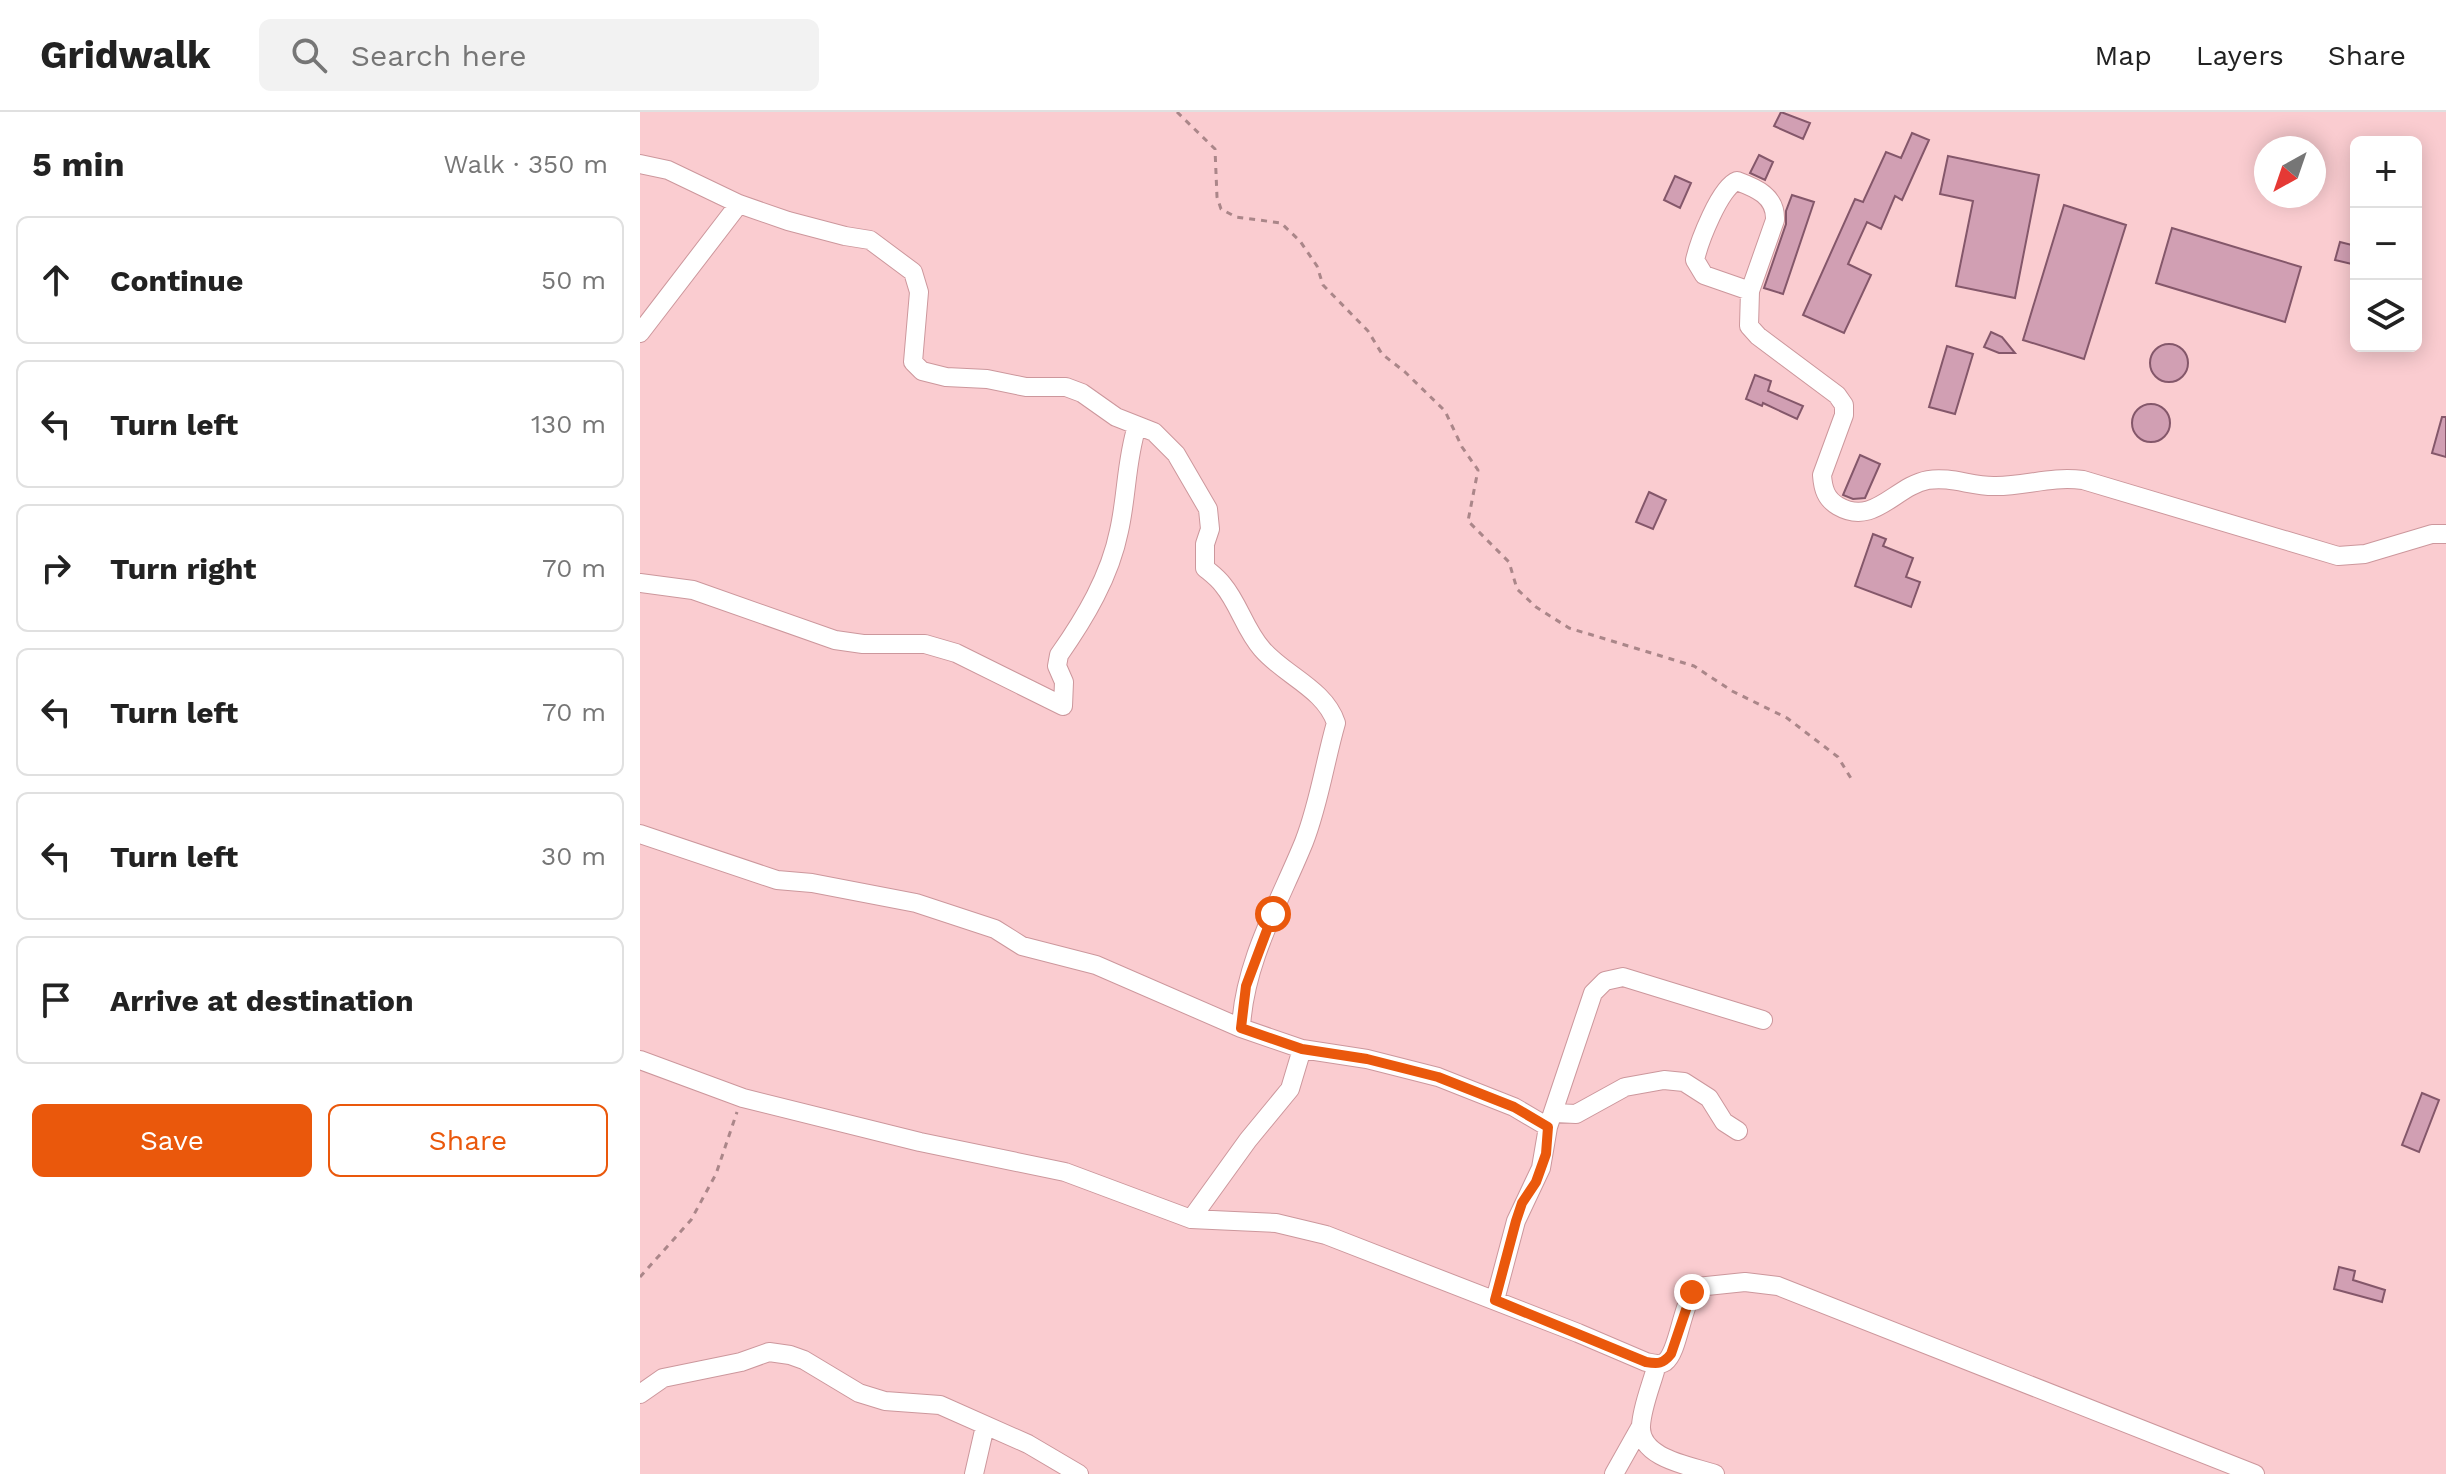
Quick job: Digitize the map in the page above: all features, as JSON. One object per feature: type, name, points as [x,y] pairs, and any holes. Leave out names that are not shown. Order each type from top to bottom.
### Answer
[{"type":"street","points":[[640,164],[668,170],[739,204],[845,236],[870,240],[913,272],[919,292],[913,362],[922,371],[1026,387],[1066,387],[1082,393],[1116,417],[1154,432],[1176,454],[1208,509],[1210,529],[1203,557],[1205,568],[1223,585],[1263,651],[1320,698],[1332,711],[1336,723],[1305,839],[1246,986],[1241,1028]]},
{"type":"street","points":[[1750,291],[1704,275],[1697,268],[1695,260],[1698,246],[1726,188],[1737,181],[1765,195],[1772,201],[1775,210],[1775,220],[1750,291],[1749,326],[1837,395],[1844,405],[1844,415],[1822,475],[1822,484],[1825,494],[1835,505],[1852,513],[1870,512],[1926,480],[1944,479],[1997,486],[2060,477],[2083,480],[2338,556],[2365,554],[2432,534],[2446,534]]},
{"type":"street","points":[[640,333],[739,204]]},
{"type":"street","points":[[640,583],[693,590],[835,640],[863,644],[925,644],[956,653],[1063,706],[1064,682],[1057,666],[1059,655],[1095,598],[1119,534],[1129,453],[1137,426]]},
{"type":"street","points":[[640,834],[777,880],[812,883],[916,903],[995,929],[1022,946],[1096,965],[1241,1028],[1302,1049],[1367,1059],[1438,1077],[1552,1120],[1576,1114],[1625,1087],[1664,1080],[1684,1082],[1709,1098],[1724,1122],[1738,1131]]},
{"type":"street","points":[[1495,1300],[1519,1212],[1536,1182],[1546,1154],[1552,1120],[1593,993],[1605,981],[1623,977],[1763,1020]]},
{"type":"street","points":[[1191,1219],[1248,1140],[1290,1089],[1302,1049]]},
{"type":"street","points":[[640,1060],[743,1098],[920,1142],[1065,1172],[1191,1219],[1276,1223],[1326,1235],[1646,1362],[1665,1362],[1671,1354],[1689,1298],[1697,1287],[1745,1282],[1778,1286],[2255,1474]]},
{"type":"street","points":[[640,1394],[663,1378],[741,1362],[769,1352],[790,1355],[859,1393],[885,1401],[940,1405],[1028,1444],[1079,1474]]},
{"type":"street","points":[[1614,1474],[1641,1426],[1657,1364]]},
{"type":"street","points":[[974,1474],[985,1426]]},
{"type":"street","points":[[1641,1426],[1643,1439],[1652,1450],[1667,1459],[1715,1474]]},
{"type":"path","points":[[1177,112],[1215,149],[1217,197],[1221,209],[1236,217],[1281,223],[1300,241],[1317,266],[1323,285],[1368,331],[1382,354],[1445,411],[1462,447],[1478,470],[1468,521],[1509,562],[1517,589],[1536,607],[1569,628],[1694,666],[1732,691],[1787,718],[1838,757],[1852,780]]},
{"type":"path","points":[[640,1277],[691,1220],[716,1174],[743,1098]]},
{"type":"building","points":[[1781,112],[1810,123],[1803,139],[1774,126]]},
{"type":"building","points":[[1912,133],[1929,140],[1902,200],[1895,196],[1881,229],[1867,222],[1848,264],[1871,275],[1844,333],[1803,315],[1855,199],[1863,202],[1886,152],[1901,158]]},
{"type":"building","points":[[1759,155],[1773,162],[1765,180],[1750,173]]},
{"type":"building","points":[[1948,156],[2039,175],[2015,298],[1956,286],[1973,201],[1940,194]]},
{"type":"building","points":[[1675,176],[1691,183],[1680,208],[1664,200]]},
{"type":"building","points":[[1792,195],[1814,202],[1783,294],[1764,288],[1786,224],[1786,211]]},
{"type":"building","points":[[2064,205],[2126,225],[2084,359],[2023,340]]},
{"type":"building","points":[[2172,228],[2301,267],[2285,322],[2156,283]]},
{"type":"building","points":[[2340,242],[2350,244],[2350,264],[2335,260]]},
{"type":"building","points":[[1991,332],[2002,337],[2015,353],[1999,353],[1984,347]]},
{"type":"building","points":[[2169,344],[2182,350],[2188,363],[2182,376],[2169,382],[2156,376],[2150,363],[2156,350]]},
{"type":"building","points":[[1947,346],[1973,354],[1955,414],[1929,407]]},
{"type":"building","points":[[1755,375],[1771,381],[1768,391],[1803,406],[1797,419],[1763,403],[1762,406],[1746,399]]},
{"type":"building","points":[[2151,404],[2164,410],[2170,423],[2164,436],[2151,442],[2138,436],[2132,423],[2138,410]]},
{"type":"building","points":[[2442,417],[2446,417],[2446,457],[2432,453]]},
{"type":"building","points":[[1860,455],[1880,464],[1865,498],[1853,499],[1843,495]]},
{"type":"building","points":[[1649,492],[1666,500],[1653,529],[1636,522]]},
{"type":"building","points":[[1873,534],[1886,539],[1883,546],[1913,558],[1906,577],[1920,582],[1911,607],[1855,586]]},
{"type":"building","points":[[2422,1093],[2439,1100],[2419,1152],[2402,1145]]},
{"type":"building","points":[[2339,1267],[2355,1271],[2353,1280],[2385,1290],[2382,1302],[2334,1289]]},
{"type":"route","points":[[1273,914],[1246,986],[1241,1028],[1302,1049],[1367,1059],[1438,1077],[1514,1107],[1548,1127],[1546,1154],[1536,1182],[1522,1203],[1495,1300],[1657,1364],[1665,1362],[1671,1354],[1692,1292]]}]
